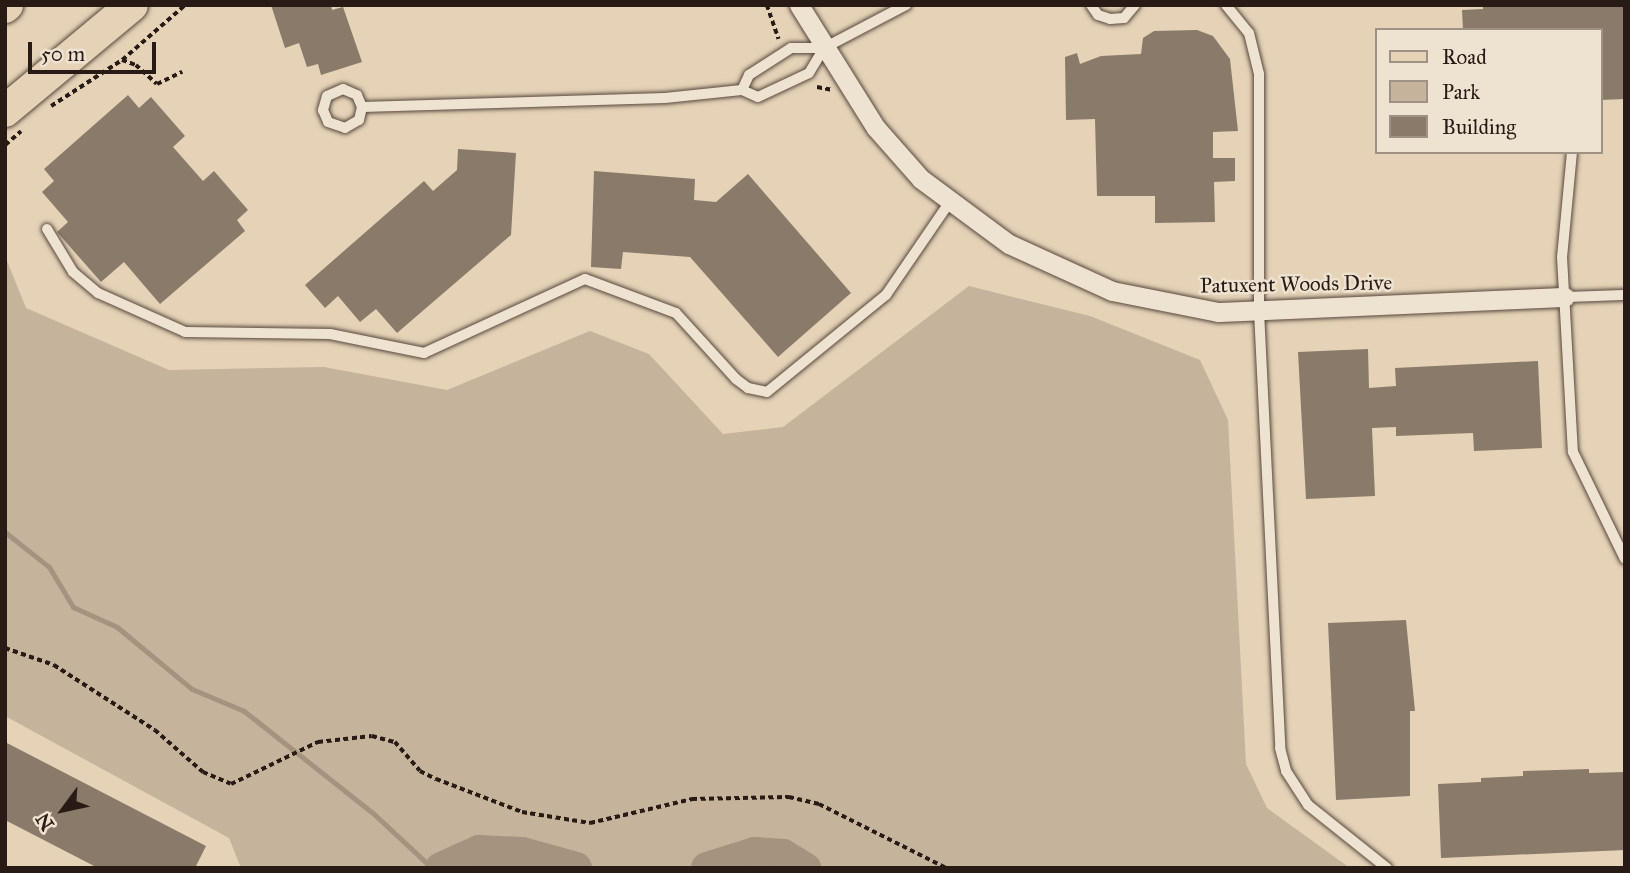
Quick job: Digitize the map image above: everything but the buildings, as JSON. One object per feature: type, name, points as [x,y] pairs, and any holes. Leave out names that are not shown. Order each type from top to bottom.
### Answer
[{"type":"main road","points":[[18,116],[132,5]]},
{"type":"street","name":"Patuxent Woods Drive","points":[[806,10],[824,48],[876,128],[949,203],[1009,244],[1112,291],[1190,309],[1259,311],[1564,297]]},
{"type":"lane","points":[[742,90],[749,75],[791,48],[824,48],[906,5]]},
{"type":"lane","points":[[1091,5],[1098,15],[1110,19],[1124,18],[1135,5]]},
{"type":"lane","points":[[1226,5],[1240,18],[1257,52],[1259,311],[1280,748],[1286,771],[1308,804],[1387,868]]},
{"type":"lane","points":[[362,107],[665,98],[742,90],[758,97],[783,89],[809,73],[824,48]]},
{"type":"lane","points":[[343,89],[357,95],[362,107],[359,120],[345,128],[328,122],[323,110],[327,96],[343,89]]},
{"type":"lane","points":[[1572,154],[1562,246],[1573,452],[1625,559]]},
{"type":"lane","points":[[47,229],[73,272],[98,293],[185,332],[330,334],[424,353],[585,279],[676,313],[736,379],[748,388],[767,392],[886,295],[949,203]]},
{"type":"lane","points":[[1564,297],[1625,295]]},
{"type":"path","points":[[42,114],[122,60],[185,5]]},
{"type":"path","points":[[767,5],[779,39]]},
{"type":"path","points":[[122,60],[136,65],[157,83],[182,72]]},
{"type":"path","points":[[5,145],[18,116]]},
{"type":"path","points":[[5,648],[54,665],[114,702],[217,779],[231,784],[273,768],[318,743],[372,736],[395,742],[420,771],[493,803],[590,823],[692,799],[789,797],[819,804],[946,868]]},
{"type":"green space","points":[[5,256],[26,308],[169,370],[324,367],[447,390],[590,331],[649,354],[723,434],[783,427],[969,286],[1090,316],[1200,360],[1228,420],[1246,764],[1267,808],[1350,868],[241,868],[229,838],[5,716]]},
{"type":"waterway","points":[[5,532],[49,567],[73,607],[117,627],[192,689],[244,711],[375,815],[432,868]]},
{"type":"waterway","points":[[441,868],[479,851],[522,853],[576,868]]},
{"type":"waterway","points":[[707,868],[755,853],[783,855],[805,868]]}]
